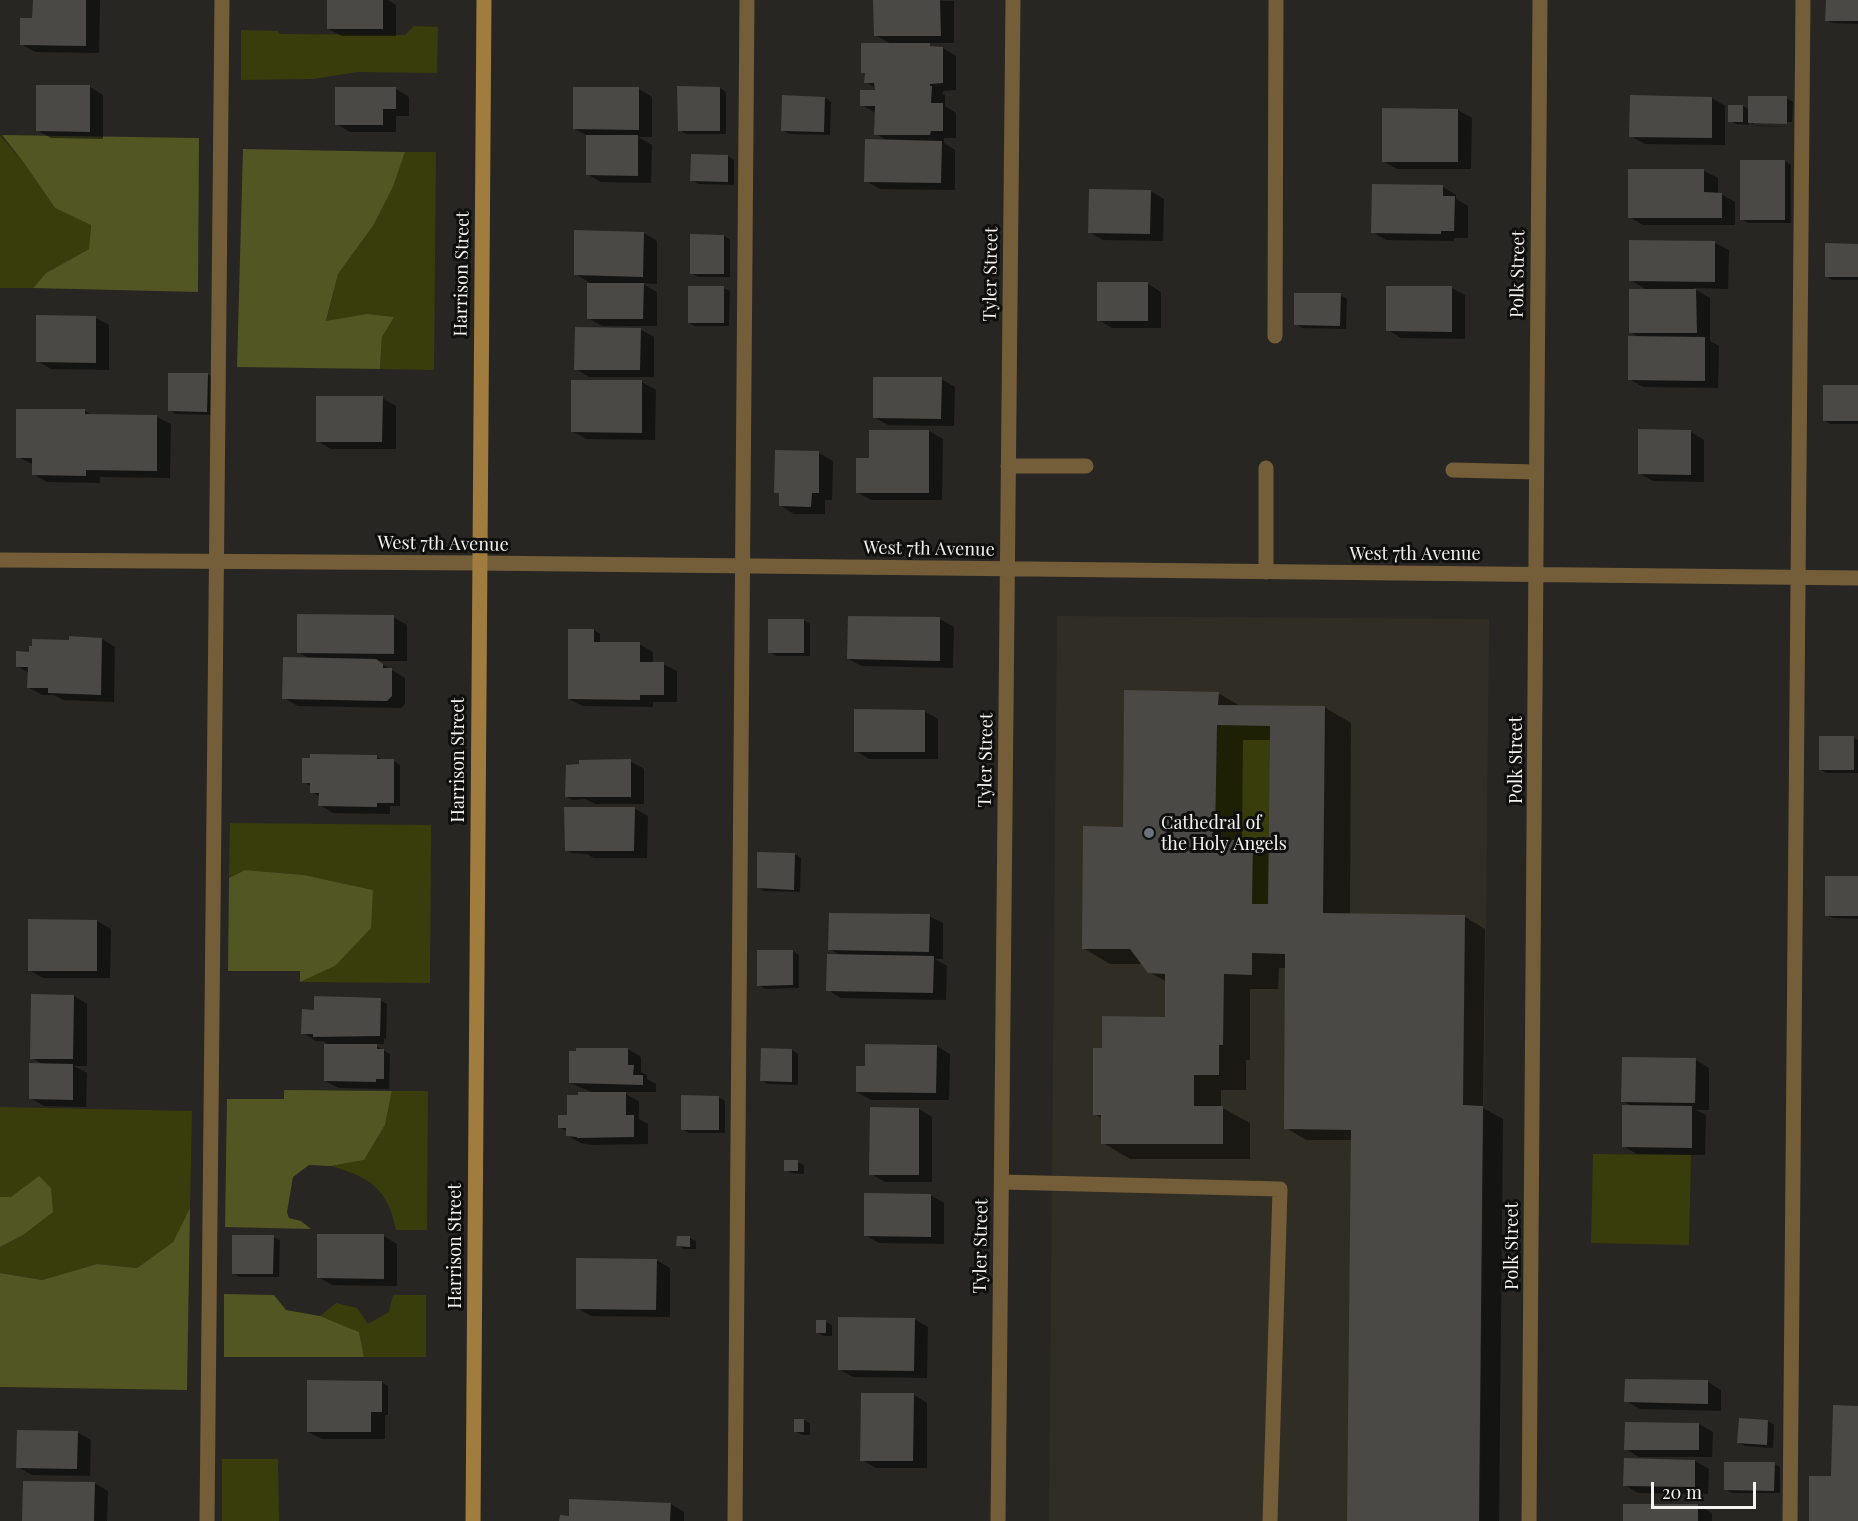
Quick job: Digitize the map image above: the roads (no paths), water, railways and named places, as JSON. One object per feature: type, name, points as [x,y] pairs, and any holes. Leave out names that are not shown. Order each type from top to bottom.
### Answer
[{"type":"street","points":[[207,1521],[222,0]]},
{"type":"street","name":"Harrison Street","points":[[473,1521],[478,563],[484,0]]},
{"type":"street","points":[[735,1521],[747,0]]},
{"type":"street","name":"Tyler Street","points":[[998,1521],[1013,0]]},
{"type":"street","points":[[1275,336],[1276,0]]},
{"type":"street","name":"Polk Street","points":[[1529,1521],[1540,0]]},
{"type":"street","points":[[1790,1521],[1800,577],[1803,0]]},
{"type":"street","points":[[1008,466],[1086,466]]},
{"type":"street","points":[[1266,468],[1266,572]]},
{"type":"street","points":[[1453,470],[1536,472]]},
{"type":"street","name":"West 7th Avenue","points":[[0,560],[1858,578]]},
{"type":"street","points":[[1002,1182],[1280,1189],[1270,1521]]},
{"type":"place","name":"Cathedral of the Holy Angels","points":[[1149,833]]}]
